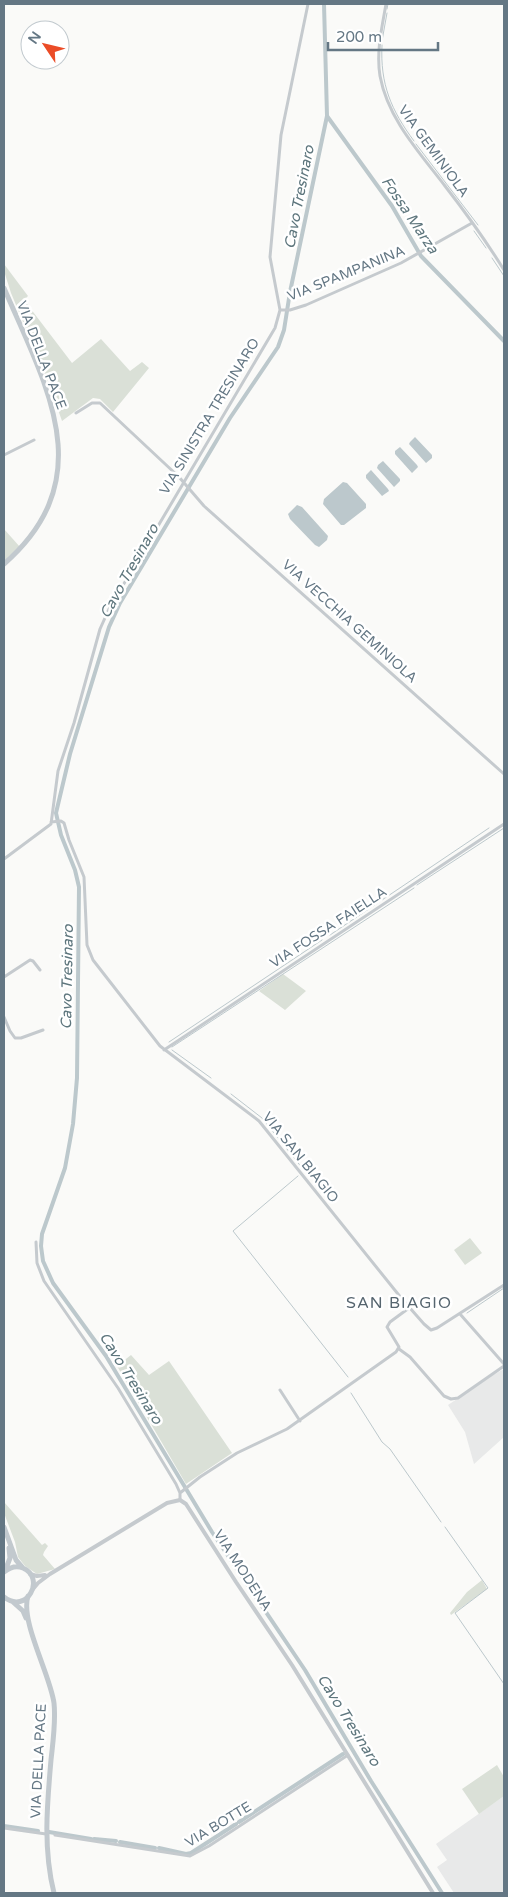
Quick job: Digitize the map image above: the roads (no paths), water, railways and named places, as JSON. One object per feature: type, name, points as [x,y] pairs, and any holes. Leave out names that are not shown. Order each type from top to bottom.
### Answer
[{"type":"main road","name":"VIA DELLA PACE","points":[[4,288],[48,396],[58,432],[59,454],[56,485],[44,518],[28,540],[4,564]]},
{"type":"main road","points":[[4,1529],[16,1560],[33,1579],[33,1589],[28,1596],[19,1602],[8,1601]]},
{"type":"main road","points":[[4,1529],[10,1558],[4,1572]]},
{"type":"main road","points":[[4,1572],[14,1567],[25,1569]]},
{"type":"main road","name":"VIA DELLA PACE","points":[[28,1596],[26,1611],[50,1684],[54,1710],[46,1834],[48,1864],[54,1893]]},
{"type":"main road","name":"VIA DELLA PACE","points":[[4,1597],[23,1611],[32,1632]]},
{"type":"street","points":[[280,310],[270,257],[280,145],[308,4]]},
{"type":"street","name":"VIA GEMINIOLA","points":[[386,4],[378,58],[381,80],[388,104],[402,129],[472,222],[504,270]]},
{"type":"street","name":"VIA SPAMPANINA","points":[[280,310],[290,310],[306,305],[419,254],[472,222]]},
{"type":"street","name":"VIA SINISTRA TRESINARO","points":[[51,822],[58,771],[104,619],[118,591],[275,328],[280,310]]},
{"type":"street","name":"VIA VECCHIA GEMINIOLA","points":[[76,412],[92,403],[100,403],[183,483],[204,506],[504,774]]},
{"type":"street","points":[[4,455],[34,440]]},
{"type":"street","name":"VIA SAN BIAGIO","points":[[51,822],[58,821],[64,823],[84,877],[86,937],[90,954],[154,1039],[164,1050],[259,1121],[409,1308],[431,1330],[460,1314]]},
{"type":"street","points":[[4,859],[48,827],[51,822]]},
{"type":"street","name":"VIA FOSSA FAIELLA","points":[[164,1050],[504,824]]},
{"type":"street","points":[[4,978],[30,960],[40,970]]},
{"type":"street","points":[[4,1017],[15,1038],[21,1038],[43,1030]]},
{"type":"street","points":[[33,1589],[50,1574],[167,1503],[180,1500],[181,1492],[118,1388],[44,1281],[37,1264],[36,1242]]},
{"type":"street","points":[[409,1308],[390,1322],[387,1327],[399,1349],[410,1357],[444,1396],[451,1399],[458,1398],[504,1365],[460,1314],[504,1285]]},
{"type":"street","points":[[181,1492],[237,1453],[280,1434],[300,1421],[399,1349]]},
{"type":"street","points":[[280,1390],[300,1421]]},
{"type":"street","name":"VIA MODENA","points":[[180,1500],[189,1508],[237,1584],[288,1659],[433,1893]]},
{"type":"street","points":[[30,1574],[40,1576],[50,1574]]},
{"type":"street","name":"VIA BOTTE","points":[[55,1835],[190,1856],[209,1846],[348,1756]]},
{"type":"street","points":[[4,1828],[46,1834]]},
{"type":"waterway","name":"Cavo Tresinaro","points":[[324,4],[327,116],[290,292],[284,330],[278,347],[230,418],[120,603],[109,627],[70,754],[56,813],[61,835],[75,870],[79,887],[77,1078],[73,1124],[65,1168],[42,1234],[41,1246],[43,1261],[53,1283],[106,1356],[212,1532],[305,1670],[371,1781],[442,1893]]},
{"type":"waterway","points":[[387,9],[388,4]]},
{"type":"waterway","points":[[382,41],[387,13]]},
{"type":"waterway","points":[[382,45],[385,84],[393,107],[414,141]]},
{"type":"waterway","name":"Fossa Marza","points":[[327,116],[392,206],[421,256],[504,341]]},
{"type":"waterway","points":[[416,144],[478,225]]},
{"type":"waterway","points":[[474,231],[486,248]]},
{"type":"waterway","points":[[492,258],[504,276]]},
{"type":"waterway","points":[[330,935],[489,828]]},
{"type":"waterway","points":[[417,885],[504,828]]},
{"type":"waterway","points":[[172,1047],[414,888]]},
{"type":"waterway","points":[[169,1042],[322,940]]},
{"type":"waterway","points":[[172,1050],[211,1078]]},
{"type":"waterway","points":[[231,1094],[262,1118],[303,1169]]},
{"type":"waterway","points":[[298,1176],[233,1231],[348,1377]]},
{"type":"waterway","name":"Fossa Marza","points":[[467,1313],[504,1288]]},
{"type":"waterway","points":[[351,1393],[382,1442],[390,1449],[441,1522]]},
{"type":"waterway","points":[[445,1527],[488,1588],[455,1613],[504,1684]]},
{"type":"waterway","points":[[239,1822],[343,1754]]},
{"type":"waterway","points":[[159,1848],[186,1854],[191,1853],[236,1824]]},
{"type":"waterway","points":[[4,1826],[38,1831]]},
{"type":"waterway","points":[[49,1832],[91,1839]]},
{"type":"waterway","points":[[94,1839],[116,1841]]},
{"type":"waterway","points":[[120,1842],[155,1848]]},
{"type":"district","name":"SAN BIAGIO","points":[[399,1302]]}]
